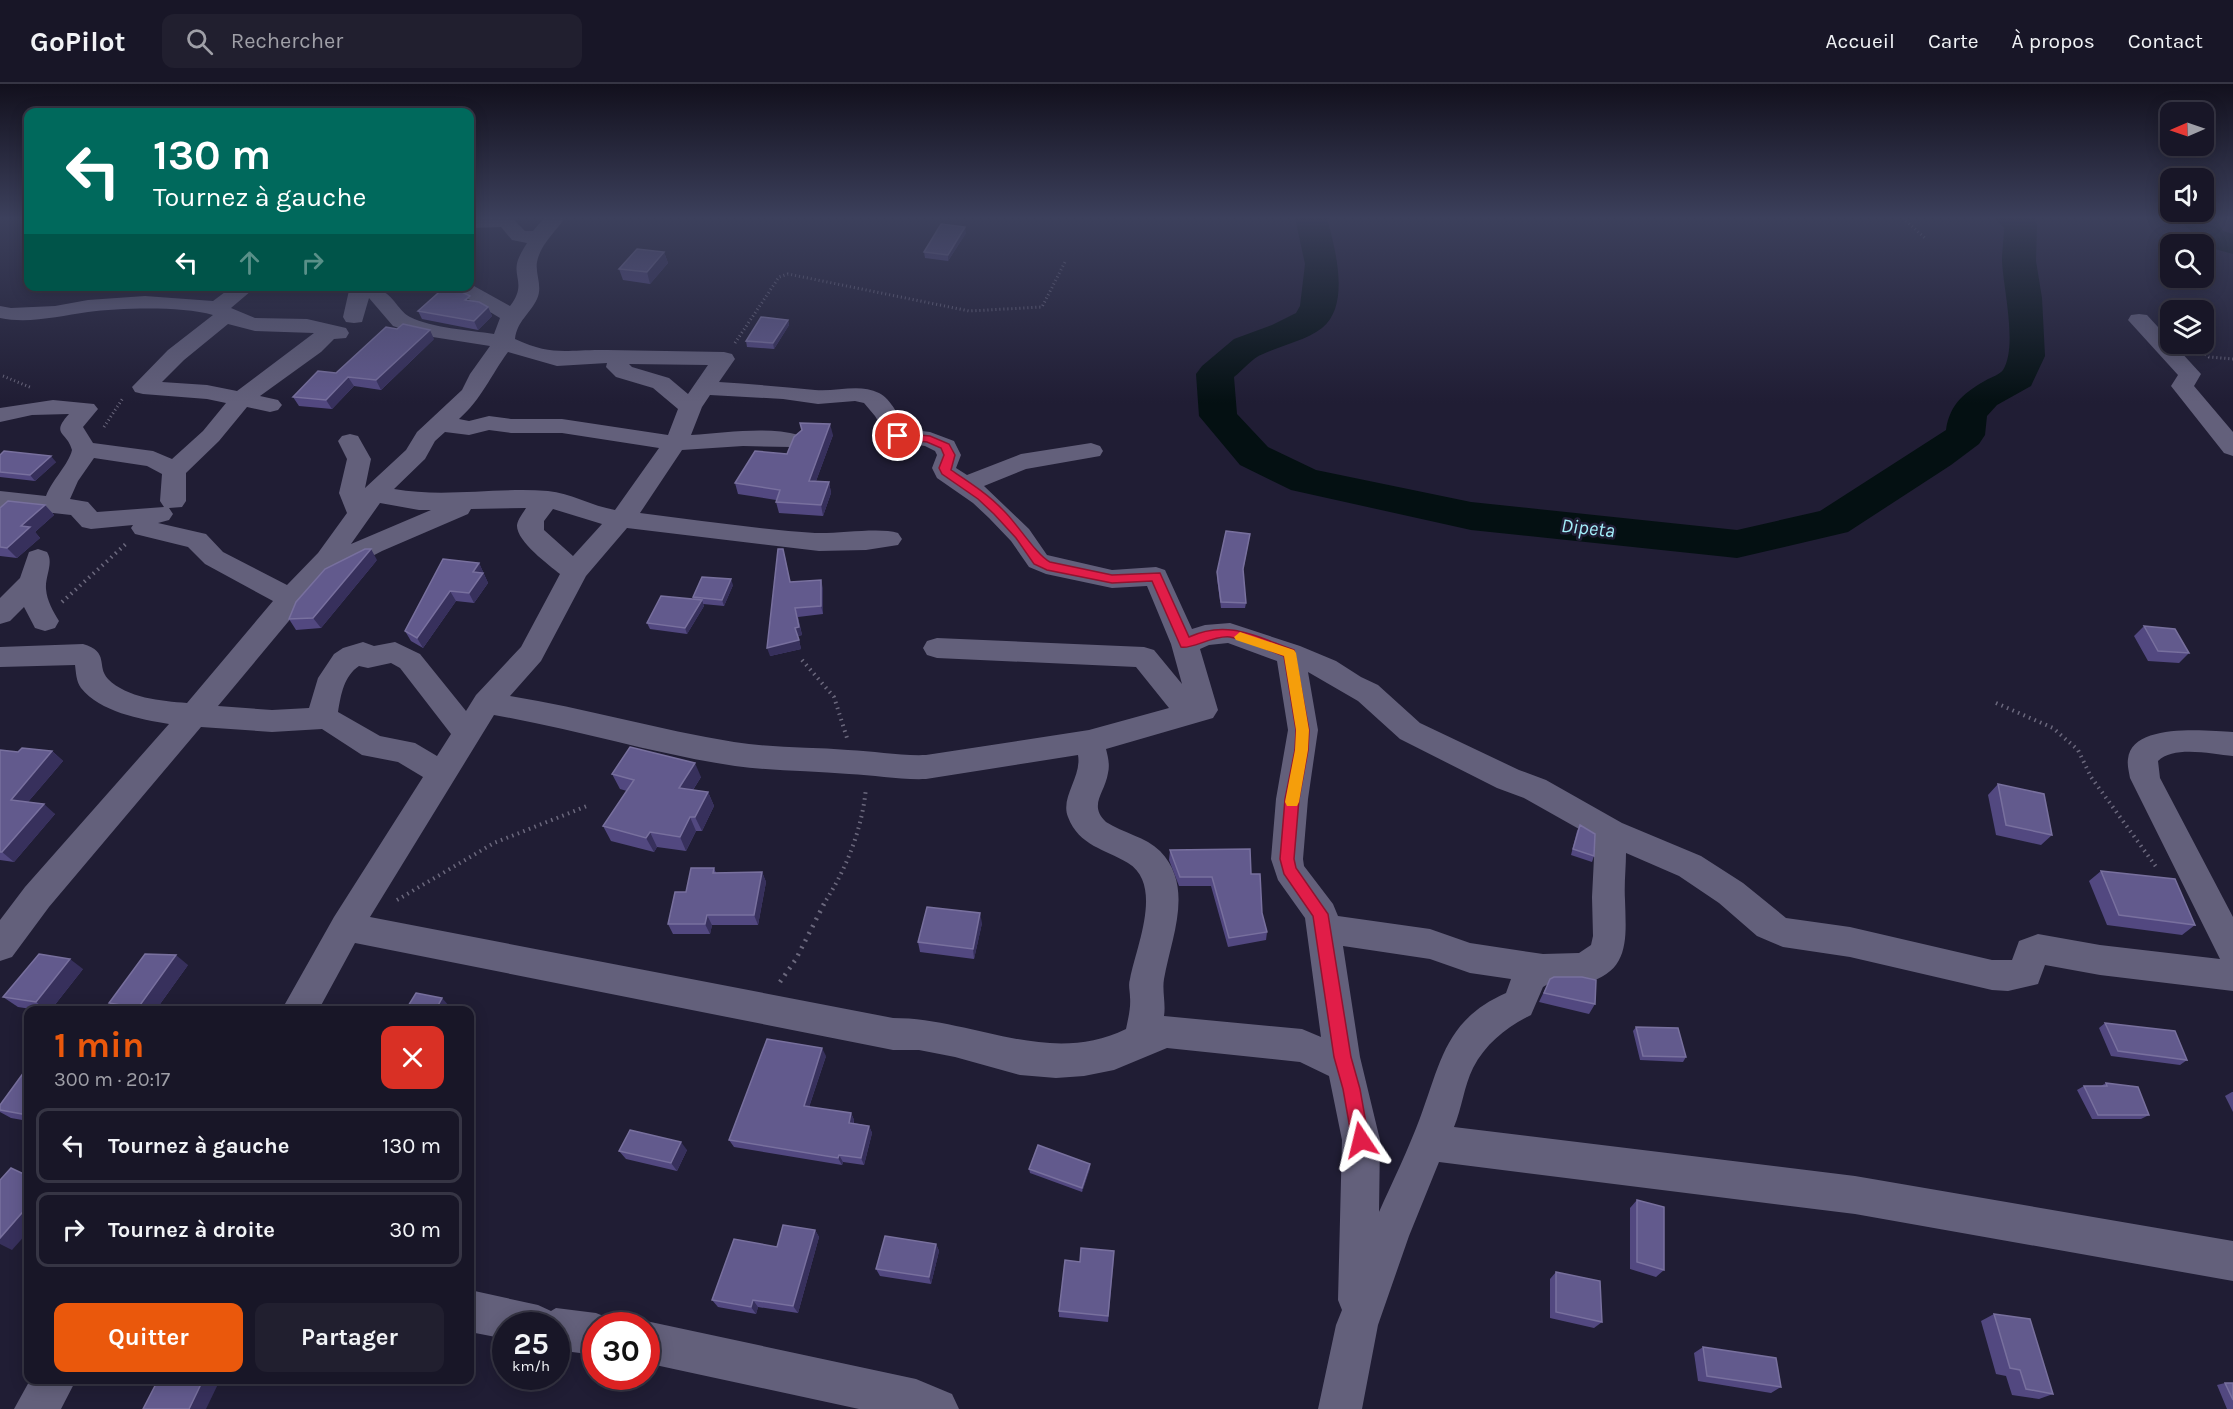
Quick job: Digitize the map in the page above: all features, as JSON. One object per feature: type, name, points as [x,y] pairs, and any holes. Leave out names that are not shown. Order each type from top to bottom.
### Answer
[{"type":"street","points":[[0,946],[37,897],[327,560],[367,503],[416,454],[425,437],[472,393],[481,374],[504,342],[505,330],[527,298],[530,280]]},
{"type":"street","points":[[242,291],[143,387],[207,392],[270,405]]},
{"type":"street","points":[[354,317],[369,291],[401,321],[420,328],[504,342],[520,350],[557,359],[590,356],[724,358]]},
{"type":"street","points":[[469,291],[513,317]]},
{"type":"street","points":[[0,312],[11,314],[55,312],[88,306],[145,302],[221,312],[240,322],[252,325],[299,325],[334,332],[240,399],[193,455],[174,471],[159,514]]},
{"type":"street","points":[[2139,320],[2190,374],[2182,386],[2233,448]]},
{"type":"street","points":[[486,703],[553,714],[658,739],[736,754],[854,762],[902,768],[926,767],[1089,742],[1189,712],[1203,710],[1185,644],[1156,576],[1112,579],[1047,566],[1038,561],[1020,535],[998,512],[946,472],[944,468],[949,455],[945,446],[930,439],[898,436],[885,413],[872,398],[848,393],[818,397],[783,392],[697,398],[661,383],[624,372],[617,367],[619,358]]},
{"type":"street","points":[[302,1006],[346,927],[486,703],[531,654],[575,572],[629,510],[674,443],[697,398],[724,358]]},
{"type":"street","points":[[756,449],[781,415],[818,397]]},
{"type":"street","points":[[0,415],[43,406],[62,405],[86,409],[71,426],[71,431],[83,441],[85,449],[81,462],[66,479],[56,504]]},
{"type":"street","points":[[439,424],[469,428],[489,423],[511,426],[562,426],[674,443],[756,449],[791,440]]},
{"type":"street","points":[[350,441],[358,459],[352,493],[367,503],[549,499],[570,504],[596,515],[806,541],[855,544],[889,539]]},
{"type":"street","points":[[85,449],[153,459],[174,471]]},
{"type":"street","points":[[964,485],[1021,462],[1091,451]]},
{"type":"street","points":[[0,499],[79,508],[91,521],[159,514],[197,540],[214,558],[298,591]]},
{"type":"street","points":[[549,499],[540,506],[530,525],[531,530],[543,545],[575,572]]},
{"type":"street","points":[[298,591],[348,556],[473,500]]},
{"type":"street","points":[[0,614],[35,571],[34,603],[45,621]]},
{"type":"street","points":[[1185,644],[1204,635],[1230,633],[1326,668],[1351,685],[1368,693],[1410,730],[1508,779],[1535,789],[1611,832],[1658,851],[1709,877],[1769,926],[1783,932],[1850,942],[1992,975],[2026,974],[2031,952],[2038,949],[2100,960],[2233,976]]},
{"type":"street","points":[[938,648],[1006,652],[1064,651],[1144,657],[1158,677],[1189,712]]},
{"type":"street","points":[[322,718],[331,679],[350,655],[363,652],[368,658],[395,652],[410,661],[467,733]]},
{"type":"street","points":[[1290,653],[1303,730],[1292,799],[1287,859],[1289,870],[1320,914],[1324,929],[1345,1065],[1361,1140],[1357,1325]]},
{"type":"street","points":[[0,657],[83,654],[89,661],[92,681],[109,696],[167,713],[272,721],[322,718],[334,722],[372,747],[404,751],[442,773]]},
{"type":"street","points":[[2233,744],[2186,741],[2155,746],[2143,758],[2145,778],[2233,951]]},
{"type":"street","points":[[1089,742],[1095,764],[1093,776],[1084,793],[1083,815],[1088,826],[1148,861],[1158,875],[1162,908],[1159,937],[1146,981],[1148,999],[1143,1039]]},
{"type":"street","points":[[1324,929],[1430,944],[1470,958],[1543,969],[1584,968],[1606,954],[1610,936],[1608,897],[1611,832]]},
{"type":"street","points":[[346,927],[893,1034],[919,1034],[955,1040],[1020,1058],[1056,1061],[1084,1059],[1114,1053],[1143,1039],[1167,1032],[1302,1046],[1345,1065]]},
{"type":"street","points":[[1340,1409],[1357,1325],[1389,1236],[1429,1142],[1457,1061],[1474,1036],[1495,1015],[1519,1004],[1529,977],[1543,969]]},
{"type":"street","points":[[1429,1142],[1856,1195],[2233,1261]]},
{"type":"street","points":[[474,1312],[492,1316]]},
{"type":"street","points":[[660,1345],[916,1400],[937,1409]]},
{"type":"street","points":[[36,1409],[53,1384]]},
{"type":"path","points":[[724,358],[777,280]]},
{"type":"path","points":[[817,280],[969,311],[1042,307],[1056,280]]},
{"type":"path","points":[[2205,354],[2209,357],[2233,359]]},
{"type":"path","points":[[753,1007],[793,968],[843,867],[865,804],[867,782],[863,771],[854,762],[834,697],[802,660]]},
{"type":"path","points":[[1996,703],[2053,728],[2078,750],[2091,777],[2163,878]]},
{"type":"path","points":[[395,902],[494,843],[587,806]]},
{"type":"building","points":[[440,291],[460,291],[470,296],[465,300],[479,302],[488,307],[474,321],[418,311]]},
{"type":"building","points":[[761,317],[788,320],[773,343],[746,341]]},
{"type":"building","points":[[403,324],[430,330],[376,380],[348,377],[326,400],[293,397],[318,371],[336,373],[386,327],[397,329]]},
{"type":"building","points":[[800,423],[830,424],[809,481],[829,482],[821,505],[776,502],[780,490],[735,483],[755,451],[787,454],[794,437],[802,430]]},
{"type":"building","points":[[4,451],[51,456],[30,475],[0,472],[0,455]]},
{"type":"building","points":[[8,501],[45,505],[21,526],[30,527],[7,548],[0,547],[0,508]]},
{"type":"building","points":[[1226,531],[1250,534],[1243,569],[1246,603],[1221,602],[1217,572]]},
{"type":"building","points":[[365,549],[371,549],[313,618],[289,619],[296,602],[325,569]]},
{"type":"building","points":[[778,549],[783,549],[790,582],[821,580],[821,606],[795,608],[799,627],[795,628],[799,640],[767,648]]},
{"type":"building","points":[[443,559],[479,563],[473,572],[483,573],[469,593],[450,591],[417,638],[405,631]]},
{"type":"building","points":[[702,577],[731,579],[722,600],[693,597]]},
{"type":"building","points":[[661,596],[702,600],[685,628],[647,623]]},
{"type":"building","points":[[2144,626],[2175,629],[2189,653],[2158,651]]},
{"type":"building","points":[[630,747],[695,763],[679,788],[708,792],[695,817],[690,817],[680,837],[650,832],[646,838],[603,826],[634,780],[612,774]]},
{"type":"building","points":[[22,748],[52,751],[11,800],[44,804],[0,852],[0,750],[18,752]]},
{"type":"building","points":[[1998,784],[2044,794],[2052,835],[2006,825]]},
{"type":"building","points":[[1580,825],[1595,834],[1594,856],[1573,849]]},
{"type":"building","points":[[1250,849],[1251,874],[1260,874],[1262,913],[1267,932],[1229,938],[1212,877],[1180,877],[1170,850]]},
{"type":"building","points":[[691,868],[714,868],[713,873],[762,872],[754,915],[707,915],[705,924],[668,924],[675,892],[686,892]]},
{"type":"building","points":[[2101,871],[2175,879],[2195,925],[2119,915]]},
{"type":"building","points":[[927,907],[980,913],[973,949],[918,942]]},
{"type":"building","points":[[39,954],[70,959],[36,1002],[3,997]]},
{"type":"building","points":[[145,954],[176,955],[139,1006],[109,1003]]},
{"type":"building","points":[[1582,977],[1596,980],[1595,1004],[1544,993],[1550,979]]},
{"type":"building","points":[[416,993],[442,998],[438,1006],[408,1006]]},
{"type":"building","points":[[2105,1023],[2175,1031],[2187,1060],[2118,1051]]},
{"type":"building","points":[[1636,1027],[1678,1028],[1686,1057],[1643,1056]]},
{"type":"building","points":[[767,1039],[822,1048],[804,1106],[851,1113],[849,1123],[869,1126],[861,1158],[839,1155],[838,1158],[729,1140]]},
{"type":"building","points":[[24,1072],[24,1114],[0,1110],[0,1105]]},
{"type":"building","points":[[2106,1083],[2138,1087],[2149,1115],[2098,1115],[2084,1086],[2107,1086]]},
{"type":"building","points":[[630,1130],[681,1142],[671,1163],[619,1151]]},
{"type":"building","points":[[1038,1145],[1090,1164],[1082,1188],[1029,1169]]},
{"type":"building","points":[[11,1168],[24,1174],[24,1211],[0,1238],[0,1180]]},
{"type":"building","points":[[1637,1200],[1664,1207],[1664,1270],[1637,1262]]},
{"type":"building","points":[[783,1225],[815,1230],[793,1306],[753,1300],[751,1307],[712,1300],[734,1239],[777,1247]]},
{"type":"building","points":[[885,1236],[936,1244],[929,1277],[876,1269]]},
{"type":"building","points":[[1081,1248],[1114,1251],[1108,1316],[1059,1311],[1065,1260],[1080,1262]]},
{"type":"building","points":[[1556,1272],[1600,1281],[1602,1322],[1556,1312]]},
{"type":"building","points":[[1994,1314],[2030,1319],[2053,1394],[2026,1389],[2020,1370],[2010,1368]]},
{"type":"building","points":[[1703,1347],[1776,1358],[1781,1387],[1707,1376]]},
{"type":"building","points":[[2225,1383],[2233,1383],[2233,1400]]},
{"type":"building","points":[[156,1384],[201,1384],[189,1409],[143,1409]]},
{"type":"waterway","name":"Dipeta","points":[[1320,280],[1318,306],[1310,320],[1285,333],[1247,347],[1215,374],[1218,416],[1254,456],[1305,481],[1471,516],[1737,544],[1833,522],[1937,456],[1965,435],[1968,414],[1984,397],[2018,378],[2027,356],[2022,280]]},
{"type":"slow traffic","points":[[1240,637],[1290,653],[1303,730],[1292,802]]},
{"type":"route","points":[[898,436],[930,439],[945,446],[949,455],[944,468],[950,477],[982,497],[1020,535],[1038,561],[1047,566],[1077,570],[1112,579],[1156,576],[1185,644],[1204,635],[1230,633],[1290,653],[1303,730],[1292,799],[1287,859],[1289,870],[1320,914],[1324,929],[1342,1057],[1361,1140]]}]
